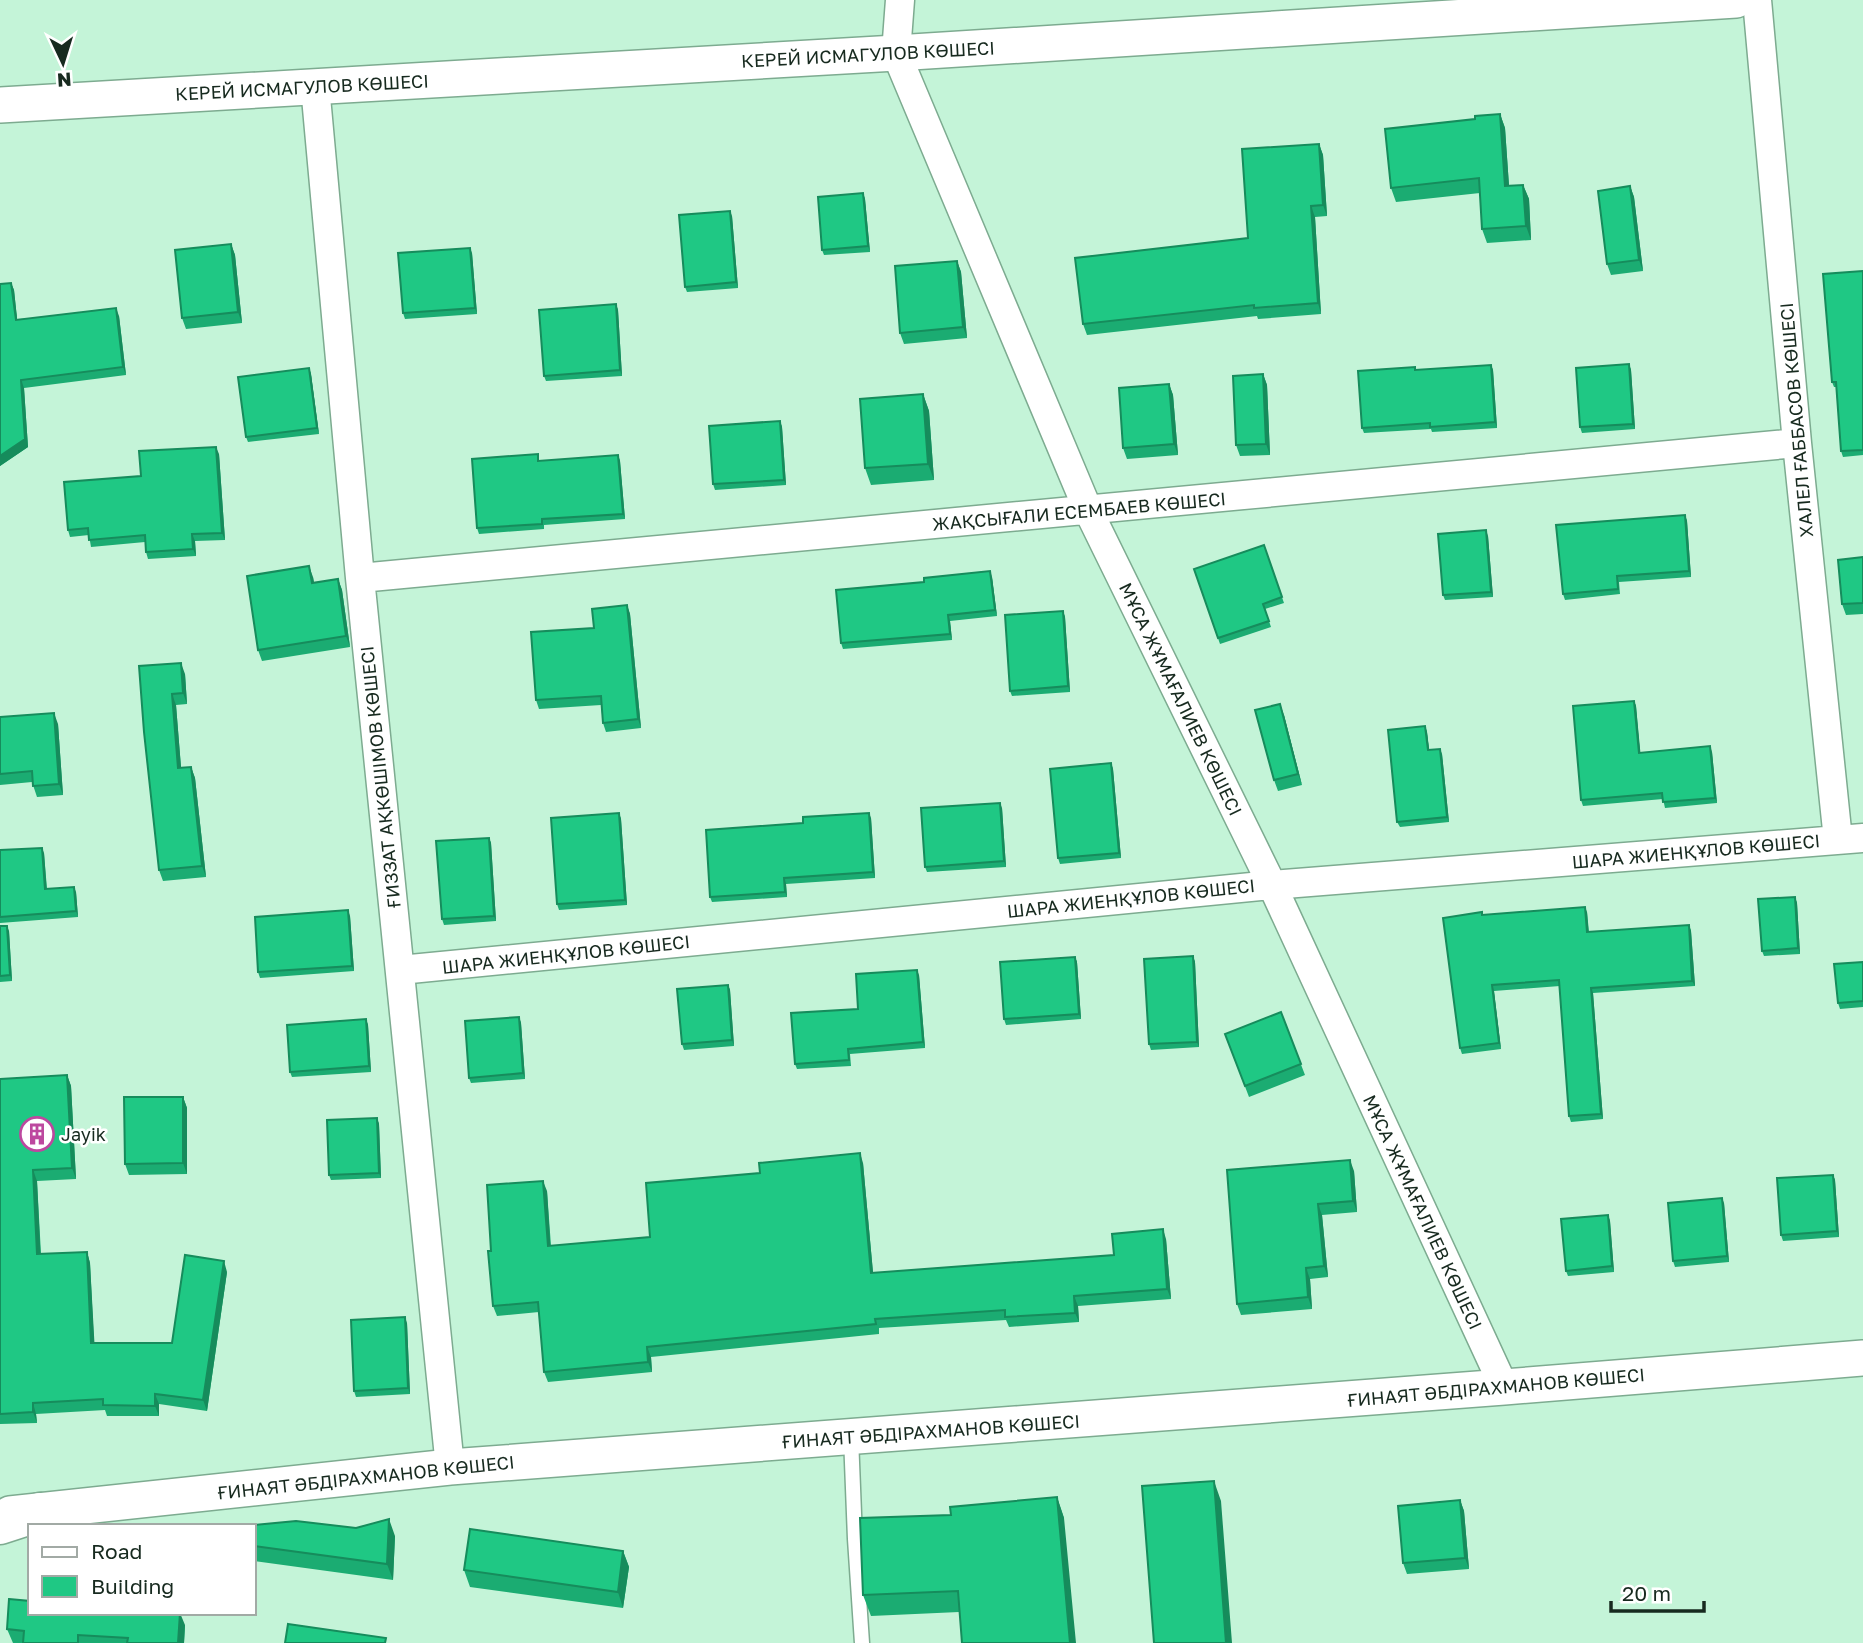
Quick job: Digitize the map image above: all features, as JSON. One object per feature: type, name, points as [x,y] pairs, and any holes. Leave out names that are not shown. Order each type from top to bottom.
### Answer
[{"type":"main road","points":[[0,1507],[40,1512]]},
{"type":"main road","points":[[0,1525],[40,1512]]},
{"type":"street","name":"МҰСА ЖҰМАҒАЛИЕВ КӨШЕСІ","points":[[900,0],[896,53],[1088,510],[1272,885],[1504,1387]]},
{"type":"street","name":"КЕРЕЙ ИСМАГУЛОВ КӨШЕСІ","points":[[0,105],[896,53],[1736,0]]},
{"type":"street","name":"ХАЛЕЛ ҒАББАСОВ КӨШЕСІ","points":[[1757,0],[1797,443],[1850,839]]},
{"type":"street","name":"ҒИЗЗАТ АҚКӨШІМОВ КӨШЕСI","points":[[315,86],[360,578],[450,1467]]},
{"type":"street","name":"ЖАҚСЫҒАЛИ ЕСЕМБАЕВ КӨШЕСI","points":[[360,578],[1797,443]]},
{"type":"street","name":"ШАРА ЖИЕНҚҰЛОВ КӨШЕСІ","points":[[400,970],[1272,885],[1850,839]]},
{"type":"street","name":"ҒИНАЯТ ӘБДІРАХМАНОВ КӨШЕСІ","points":[[0,1515],[450,1467],[1863,1358]]},
{"type":"lane","points":[[851,1437],[862,1643]]},
{"type":"building","points":[[1500,114],[1505,186],[1523,185],[1526,226],[1482,229],[1479,178],[1391,188],[1385,129]]},
{"type":"building","points":[[1319,144],[1323,205],[1311,206],[1318,303],[1254,308],[1254,305],[1083,324],[1075,258],[1248,238],[1242,149]]},
{"type":"building","points":[[1630,186],[1639,260],[1607,264],[1598,191]]},
{"type":"building","points":[[863,193],[868,246],[822,250],[818,197]]},
{"type":"building","points":[[730,211],[736,282],[685,287],[679,215]]},
{"type":"building","points":[[231,244],[238,312],[182,318],[175,250]]},
{"type":"building","points":[[470,248],[475,308],[403,313],[398,253]]},
{"type":"building","points":[[957,261],[963,327],[900,333],[895,266]]},
{"type":"building","points":[[1863,271],[1863,450],[1841,451],[1823,274]]},
{"type":"building","points":[[11,283],[16,320],[116,308],[123,367],[21,380],[25,439],[0,456],[0,284]]},
{"type":"building","points":[[616,304],[620,370],[544,376],[539,310]]},
{"type":"building","points":[[1629,364],[1633,424],[1580,427],[1576,368]]},
{"type":"building","points":[[1491,365],[1495,422],[1362,428],[1358,371]]},
{"type":"building","points":[[309,368],[317,428],[246,437],[238,377]]},
{"type":"building","points":[[1263,374],[1266,444],[1236,445],[1233,376]]},
{"type":"building","points":[[1169,384],[1174,444],[1123,448],[1119,388]]},
{"type":"building","points":[[923,394],[928,464],[865,468],[860,399]]},
{"type":"building","points":[[780,421],[784,480],[713,484],[709,426]]},
{"type":"building","points":[[216,447],[222,533],[192,534],[193,549],[146,552],[145,535],[89,540],[88,528],[68,530],[64,482],[141,476],[139,451]]},
{"type":"building","points":[[538,454],[538,461],[618,455],[623,514],[542,519],[542,524],[477,528],[472,459]]},
{"type":"building","points":[[1685,515],[1689,571],[1617,576],[1618,589],[1563,594],[1556,525]]},
{"type":"building","points":[[1486,530],[1491,592],[1443,595],[1438,534]]},
{"type":"building","points":[[1264,545],[1282,597],[1263,604],[1269,621],[1218,638],[1194,569]]},
{"type":"building","points":[[1863,557],[1863,603],[1842,604],[1838,560]]},
{"type":"building","points":[[309,566],[312,583],[338,579],[346,636],[258,650],[247,576]]},
{"type":"building","points":[[990,571],[995,610],[948,615],[950,634],[841,643],[836,590],[924,582],[924,578]]},
{"type":"building","points":[[627,605],[638,719],[603,723],[601,696],[536,700],[531,632],[594,628],[592,609]]},
{"type":"building","points":[[1063,611],[1068,686],[1010,691],[1005,615]]},
{"type":"building","points":[[181,663],[183,693],[172,694],[178,768],[191,767],[202,866],[159,870],[139,666]]},
{"type":"building","points":[[1634,701],[1639,753],[1710,746],[1715,798],[1663,802],[1662,793],[1581,800],[1573,706]]},
{"type":"building","points":[[1280,704],[1298,774],[1274,780],[1255,710]]},
{"type":"building","points":[[54,713],[59,784],[33,786],[32,771],[0,774],[0,717]]},
{"type":"building","points":[[1425,726],[1428,750],[1440,749],[1447,817],[1397,822],[1388,730]]},
{"type":"building","points":[[1111,763],[1119,853],[1058,858],[1050,769]]},
{"type":"building","points":[[1000,803],[1004,861],[925,867],[921,808]]},
{"type":"building","points":[[619,813],[625,900],[557,904],[551,818]]},
{"type":"building","points":[[869,813],[873,872],[784,878],[785,892],[710,897],[706,830],[803,823],[803,817]]},
{"type":"building","points":[[489,838],[494,916],[442,919],[436,841]]},
{"type":"building","points":[[42,848],[45,889],[74,887],[76,911],[0,917],[0,850]]},
{"type":"building","points":[[1795,897],[1798,948],[1762,951],[1758,899]]},
{"type":"building","points":[[1585,907],[1587,932],[1689,925],[1692,981],[1591,988],[1601,1114],[1569,1116],[1559,980],[1492,985],[1499,1043],[1460,1048],[1443,918],[1482,912],[1482,915]]},
{"type":"building","points":[[348,910],[352,966],[258,972],[255,917]]},
{"type":"building","points":[[0,926],[7,926],[10,975],[0,976]]},
{"type":"building","points":[[1193,956],[1197,1042],[1149,1044],[1144,959]]},
{"type":"building","points":[[1075,957],[1079,1014],[1004,1019],[1000,962]]},
{"type":"building","points":[[1863,962],[1863,1001],[1838,1003],[1834,964]]},
{"type":"building","points":[[917,970],[923,1042],[848,1049],[849,1060],[795,1064],[791,1013],[858,1009],[856,974]]},
{"type":"building","points":[[728,985],[732,1040],[682,1044],[677,989]]},
{"type":"building","points":[[1281,1012],[1301,1064],[1245,1086],[1225,1034]]},
{"type":"building","points":[[519,1017],[523,1073],[469,1078],[465,1021]]},
{"type":"building","points":[[366,1019],[369,1066],[290,1072],[287,1025]]},
{"type":"building","points":[[67,1075],[72,1168],[33,1170],[37,1254],[87,1252],[91,1343],[172,1343],[185,1255],[224,1261],[203,1400],[155,1394],[155,1406],[103,1405],[103,1399],[33,1403],[33,1412],[0,1414],[0,1079]]},
{"type":"building","points":[[124,1097],[183,1097],[183,1163],[125,1164]]},
{"type":"building","points":[[377,1118],[379,1173],[329,1175],[327,1120]]},
{"type":"building","points":[[860,1153],[871,1273],[1114,1255],[1112,1234],[1163,1229],[1167,1289],[1074,1296],[1075,1313],[1005,1317],[1005,1310],[875,1319],[876,1324],[647,1347],[648,1362],[544,1372],[538,1302],[493,1306],[488,1251],[491,1251],[487,1185],[543,1181],[548,1246],[650,1237],[646,1183],[760,1173],[759,1163]]},
{"type":"building","points":[[1350,1160],[1353,1201],[1318,1204],[1324,1266],[1306,1268],[1308,1297],[1237,1304],[1227,1170]]},
{"type":"building","points":[[1833,1175],[1837,1231],[1781,1235],[1777,1178]]},
{"type":"building","points":[[1722,1198],[1727,1256],[1673,1261],[1668,1203]]},
{"type":"building","points":[[1608,1215],[1612,1266],[1566,1271],[1561,1219]]},
{"type":"building","points":[[405,1317],[408,1388],[354,1391],[351,1320]]},
{"type":"building","points":[[1214,1481],[1226,1643],[1154,1643],[1142,1486]]},
{"type":"building","points":[[1057,1497],[1070,1643],[962,1643],[958,1591],[863,1595],[860,1518],[951,1515],[950,1507]]},
{"type":"building","points":[[1460,1500],[1465,1558],[1403,1563],[1398,1506]]},
{"type":"building","points":[[389,1519],[387,1564],[256,1546],[256,1525],[296,1521],[356,1528]]},
{"type":"building","points":[[470,1529],[623,1551],[618,1592],[464,1570]]},
{"type":"building","points":[[9,1599],[28,1601],[28,1615],[180,1615],[178,1643],[127,1643],[128,1638],[78,1635],[78,1643],[23,1643],[24,1631],[7,1629]]},
{"type":"building","points":[[288,1624],[386,1638],[385,1643],[285,1643]]},
{"type":"place","name":"Jayik","points":[[37,1134]]}]
